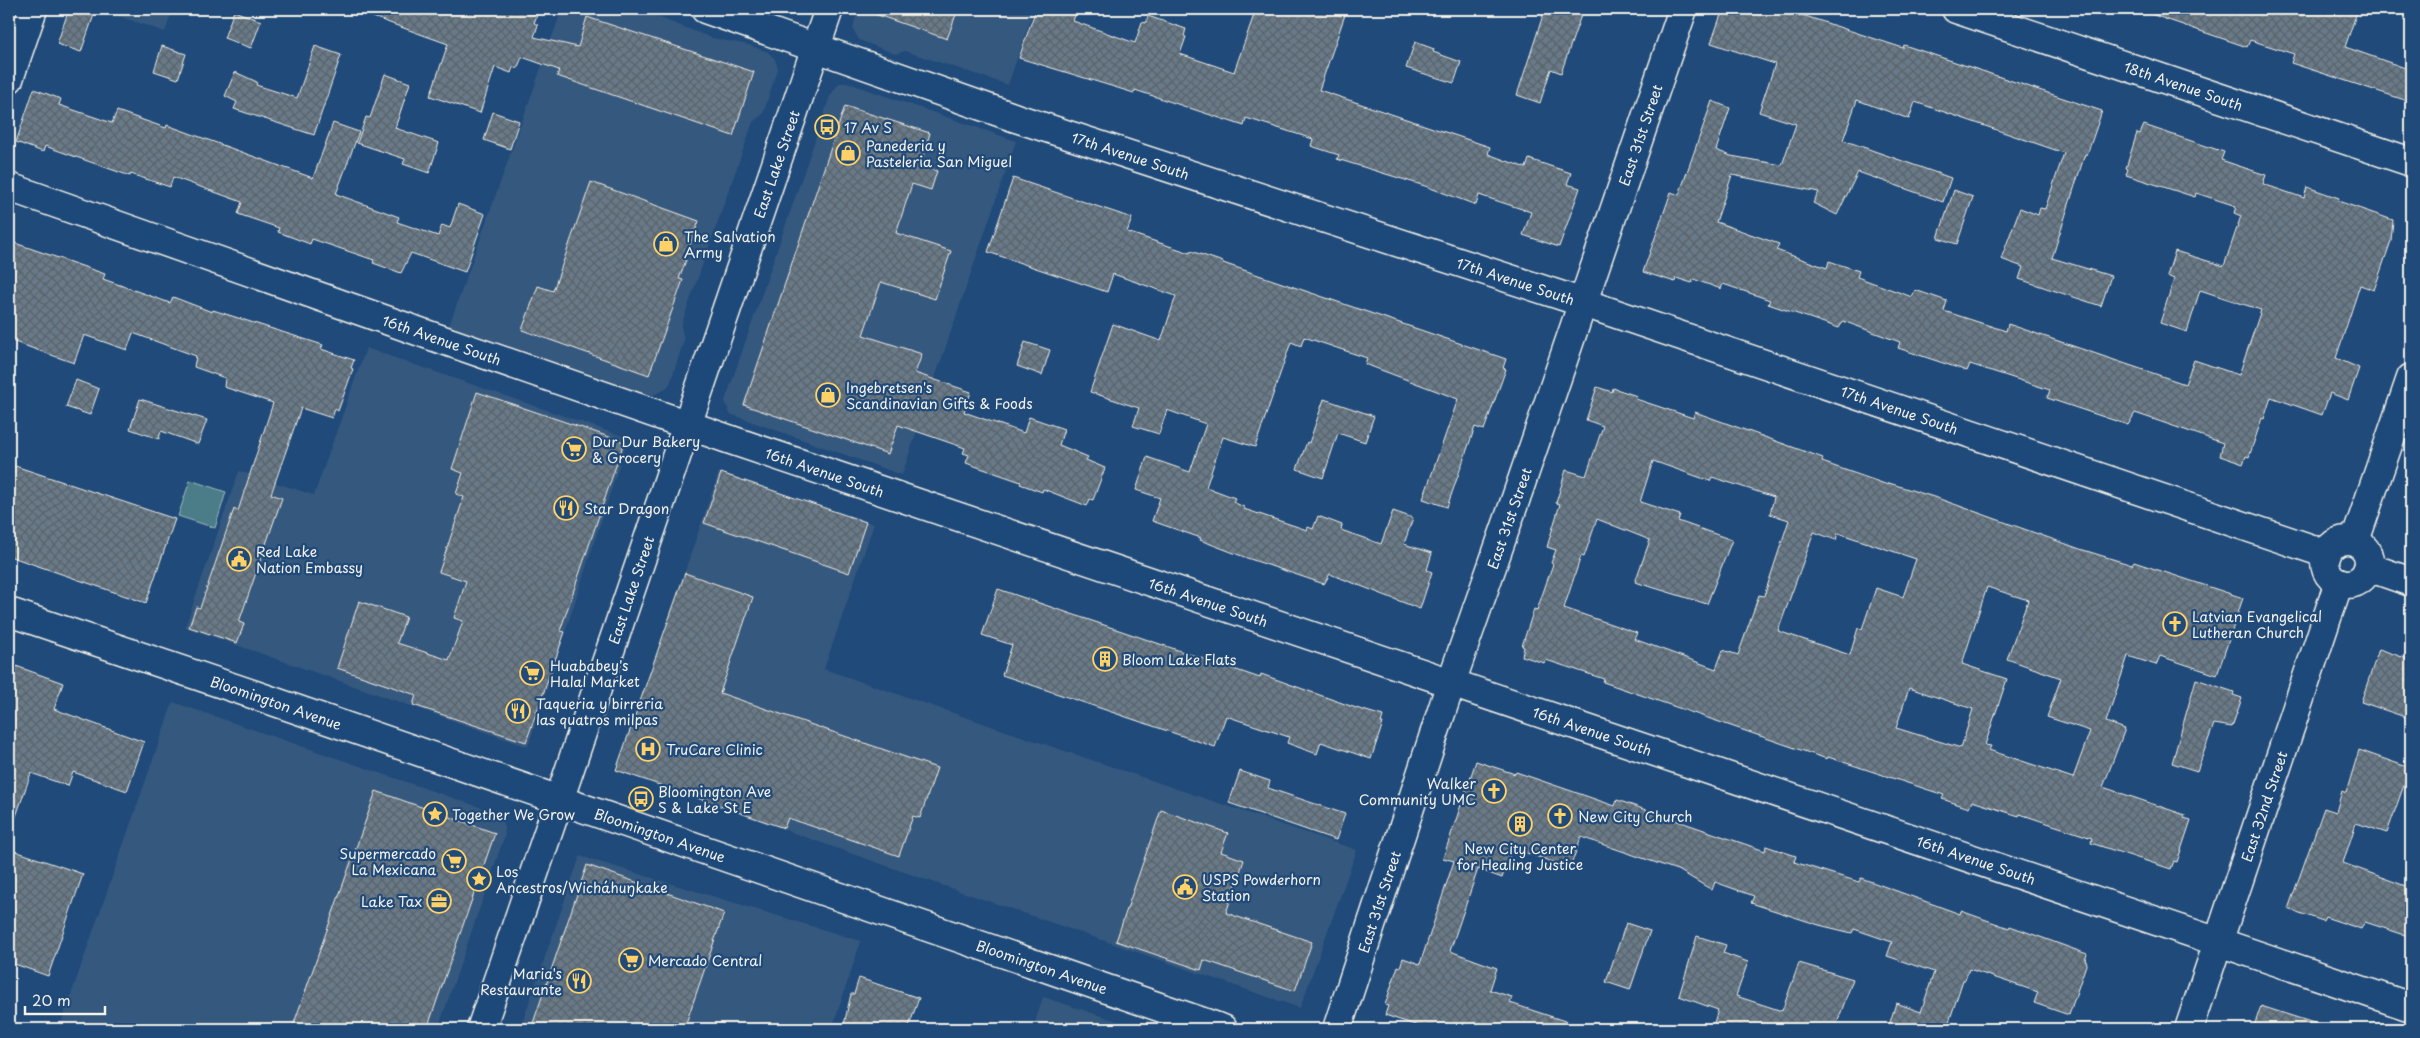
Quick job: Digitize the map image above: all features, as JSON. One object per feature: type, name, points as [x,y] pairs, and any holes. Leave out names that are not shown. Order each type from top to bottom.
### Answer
[{"type":"street","points":[[9,79],[33,9]]},
{"type":"street","name":"17th Avenue South","points":[[705,9],[1016,118],[1581,302],[2327,554]]},
{"type":"street","name":"East Lake Street","points":[[481,1029],[829,9]]},
{"type":"street","name":"East 31st Street","points":[[1338,1029],[1450,683],[1516,498],[1581,302],[1683,9]]},
{"type":"street","name":"18th Avenue South","points":[[1956,9],[2411,162]]},
{"type":"street","name":"16th Avenue South","points":[[9,187],[686,424],[2411,1007]]},
{"type":"street","points":[[2354,541],[2411,378]]},
{"type":"street","points":[[2354,541],[2364,548],[2368,556],[2368,567],[2358,581],[2347,584],[2339,582],[2329,574],[2326,565],[2327,554],[2338,542],[2354,541]]},
{"type":"street","points":[[2368,567],[2411,582]]},
{"type":"street","name":"East 32nd Street","points":[[2189,1029],[2339,582]]},
{"type":"street","name":"Bloomington Avenue","points":[[9,612],[1224,1029]]},
{"type":"shaded area","points":[[98,9],[173,9],[165,32]]},
{"type":"shaded area","points":[[562,9],[637,9],[712,38],[749,45],[768,52],[775,59],[778,68],[763,114],[753,122],[681,326],[684,340],[670,384],[664,390],[653,395],[644,397],[449,326]]},
{"type":"shaded area","points":[[857,9],[1034,9],[1008,85],[905,51],[895,54],[859,40],[853,29]]},
{"type":"shaded area","points":[[839,83],[848,83],[1016,141],[902,475],[730,414],[725,401],[830,96]]},
{"type":"shaded area","points":[[366,348],[628,438],[528,747],[185,627],[239,471],[314,495]]},
{"type":"shaded area","points":[[719,472],[874,524],[824,669],[1357,850],[1300,1008],[915,876],[616,770]]},
{"type":"shaded area","points":[[173,702],[494,812],[504,823],[505,835],[438,1029],[59,1029]]},
{"type":"shaded area","points":[[580,856],[861,941],[832,1029],[520,1029]]},
{"type":"shaded area","points":[[1043,997],[1142,1029],[1033,1029]]},
{"type":"green space","points":[[190,480],[226,492],[215,528],[178,516]]},
{"type":"building","points":[[69,9],[96,9],[81,52],[57,44]]},
{"type":"building","points":[[359,9],[519,9],[537,15],[534,23],[538,25],[534,37],[578,47],[587,17],[754,72],[733,136],[557,76],[559,70],[522,57],[517,69],[513,67],[511,73],[495,67],[480,113],[430,96],[448,44],[359,12]]},
{"type":"building","points":[[870,9],[958,9],[947,39],[869,12]]},
{"type":"building","points":[[1036,9],[1077,9],[1073,21],[1135,43],[1142,22],[1146,23],[1148,16],[1186,29],[1184,36],[1186,37],[1180,54],[1234,72],[1256,9],[1347,9],[1319,90],[1490,147],[1488,154],[1526,168],[1529,159],[1571,173],[1567,184],[1580,188],[1559,247],[1523,235],[1531,212],[1479,195],[1476,205],[1425,186],[1337,159],[1339,155],[1311,146],[1313,139],[1246,118],[1244,126],[1135,90],[1134,93],[1019,58]]},
{"type":"building","points":[[1545,9],[1561,9],[1581,15],[1561,73],[1551,69],[1540,103],[1517,95]]},
{"type":"building","points":[[1723,9],[1784,9],[1903,48],[1904,45],[2102,111],[2087,155],[2085,154],[2052,258],[2111,276],[2101,306],[2019,279],[2023,267],[2001,259],[2020,208],[2038,215],[2040,208],[2045,209],[2064,153],[1915,102],[1909,119],[1857,100],[1843,140],[1951,178],[1943,202],[1858,172],[1837,215],[1813,203],[1819,192],[1732,175],[1716,222],[1779,244],[1776,250],[1827,268],[1829,261],[1859,271],[1857,277],[1912,297],[1915,290],[1947,301],[1944,311],[2006,331],[2008,324],[2185,384],[2194,360],[2239,375],[2261,310],[2200,290],[2187,332],[2160,323],[2174,279],[2167,276],[2175,251],[2224,266],[2241,216],[2234,213],[2236,206],[2196,193],[2195,197],[2126,175],[2128,169],[2126,168],[2137,133],[2140,134],[2144,125],[2224,152],[2221,160],[2266,175],[2263,184],[2304,198],[2307,187],[2339,198],[2338,201],[2393,220],[2391,241],[2374,290],[2360,285],[2336,358],[2359,368],[2348,400],[2330,393],[2322,415],[2271,397],[2249,457],[2246,456],[2243,464],[2220,456],[2223,443],[2135,413],[2128,425],[2047,398],[2050,390],[1970,364],[1967,371],[1898,348],[1900,342],[1843,321],[1839,328],[1768,304],[1770,300],[1723,284],[1721,289],[1693,279],[1692,283],[1676,278],[1675,282],[1643,272],[1671,192],[1679,195],[1712,101],[1730,108],[1716,150],[1731,156],[1782,165],[1796,124],[1759,112],[1775,64],[1711,43]]},
{"type":"building","points":[[2146,9],[2280,9],[2303,16],[2306,9],[2358,9],[2345,47],[2411,70],[2411,102],[2291,63],[2294,54],[2250,40],[2247,47],[2145,12]]},
{"type":"building","points":[[234,11],[261,21],[251,48],[224,38]]},
{"type":"building","points":[[1415,42],[1434,49],[1433,52],[1461,62],[1454,83],[1406,68]]},
{"type":"building","points":[[162,46],[186,54],[178,79],[154,71]]},
{"type":"building","points":[[315,46],[341,55],[314,135],[234,109],[237,102],[225,96],[235,72],[257,82],[256,85],[297,98]]},
{"type":"building","points":[[385,74],[410,83],[395,128],[439,143],[429,173],[403,164],[405,159],[357,143],[366,117],[370,118]]},
{"type":"building","points":[[34,89],[61,99],[59,105],[112,123],[117,111],[166,128],[167,125],[313,178],[333,123],[359,132],[336,194],[399,217],[397,222],[438,236],[442,225],[450,228],[458,204],[485,214],[465,272],[411,253],[401,273],[373,263],[374,260],[312,239],[310,244],[278,232],[279,228],[238,214],[242,202],[173,177],[170,187],[131,174],[130,176],[45,146],[43,152],[16,142]]},
{"type":"building","points":[[845,106],[930,133],[922,160],[932,164],[931,169],[937,171],[931,190],[912,184],[896,233],[951,251],[935,299],[881,282],[863,335],[922,354],[915,373],[971,392],[964,412],[1024,433],[1029,417],[1064,429],[1059,445],[1088,457],[1086,460],[1105,468],[1093,500],[1090,499],[1087,506],[1043,489],[1042,492],[1020,484],[1021,482],[966,463],[969,455],[963,453],[965,448],[898,425],[888,454],[744,405]]},
{"type":"building","points":[[493,112],[519,121],[510,149],[484,140]]},
{"type":"building","points":[[1013,178],[1132,218],[1127,232],[1190,253],[1191,251],[1506,359],[1503,368],[1506,369],[1484,430],[1475,427],[1447,507],[1423,499],[1458,399],[1365,364],[1367,358],[1304,337],[1301,346],[1291,342],[1255,447],[1223,437],[1206,487],[1235,498],[1233,502],[1244,507],[1244,509],[1307,530],[1308,527],[1313,529],[1318,516],[1342,525],[1341,530],[1381,544],[1393,511],[1413,518],[1404,544],[1432,553],[1427,570],[1432,572],[1420,609],[1330,574],[1324,584],[1247,558],[1200,540],[1201,538],[1152,521],[1160,498],[1136,490],[1147,457],[1190,472],[1206,424],[1167,410],[1159,434],[1133,426],[1139,408],[1090,392],[1113,324],[1161,341],[1176,296],[1113,274],[1107,292],[988,252]]},
{"type":"building","points":[[591,182],[699,221],[684,260],[686,260],[679,279],[683,280],[649,375],[522,330],[538,286],[553,291]]},
{"type":"building","points":[[1954,190],[1973,197],[1957,244],[1938,238]]},
{"type":"building","points":[[9,241],[105,274],[103,279],[170,303],[173,297],[212,312],[213,310],[323,345],[321,349],[354,360],[351,368],[353,369],[338,411],[335,409],[332,418],[301,408],[271,494],[282,498],[239,622],[244,624],[237,643],[189,627],[196,607],[200,608],[234,509],[238,511],[273,403],[224,387],[225,378],[194,367],[196,356],[133,333],[127,350],[84,335],[74,363],[9,340]]},
{"type":"building","points":[[1025,342],[1050,350],[1042,375],[1017,366]]},
{"type":"building","points":[[76,380],[99,389],[90,415],[66,407]]},
{"type":"building","points":[[1597,387],[1612,392],[1613,388],[1637,396],[1636,399],[1693,418],[1695,412],[1823,458],[1822,462],[1888,485],[1889,483],[1937,498],[2080,549],[2132,565],[2134,562],[2243,598],[2217,675],[2160,656],[2156,665],[2128,656],[2106,722],[2125,729],[2103,787],[2185,815],[2184,818],[2191,820],[2177,862],[2174,861],[2171,869],[2091,843],[2092,838],[2020,814],[2019,816],[1972,801],[1969,808],[1942,799],[1944,795],[1828,757],[1827,759],[1603,682],[1604,679],[1546,660],[1544,663],[1522,656],[1524,647],[1522,646],[1534,609],[1537,610],[1553,564],[1551,563],[1556,550],[1547,547],[1560,504],[1556,503],[1566,470],[1586,476],[1603,426],[1586,420]],"holes":[[[1653,461],[1710,481],[1712,477],[1774,497],[1770,514],[1789,520],[1764,596],[1759,595],[1738,655],[1723,650],[1716,669],[1634,639],[1637,633],[1564,608],[1581,556],[1584,557],[1597,519],[1650,540],[1635,582],[1707,604],[1732,540],[1678,521],[1680,515],[1640,502]],[[1814,532],[1836,540],[1838,533],[1916,559],[1903,597],[1876,588],[1862,629],[1858,628],[1850,655],[1778,631]],[[1987,587],[2028,600],[2007,659],[2061,678],[2047,717],[2090,731],[2073,778],[1989,750],[1991,746],[1985,745],[2007,679],[1962,664]],[[1909,688],[1973,709],[1961,748],[1896,728]]]},
{"type":"building","points":[[477,392],[624,442],[560,631],[565,632],[526,742],[413,705],[416,695],[337,668],[359,601],[406,617],[397,643],[449,660],[463,621],[454,618],[466,581],[439,572],[464,497],[456,494],[463,473],[452,469]]},
{"type":"building","points":[[140,399],[207,420],[198,444],[161,431],[159,439],[130,429]]},
{"type":"building","points":[[1324,399],[1374,416],[1365,442],[1338,433],[1323,478],[1297,469],[1307,442],[1309,443]]},
{"type":"building","points":[[9,464],[175,519],[146,603],[9,556]]},
{"type":"building","points":[[721,473],[866,522],[849,573],[704,523]]},
{"type":"building","points":[[685,573],[753,597],[720,693],[937,768],[920,818],[913,816],[899,856],[788,818],[784,828],[616,770]]},
{"type":"building","name":"Bloom Lake Flats","points":[[998,589],[1260,678],[1261,674],[1383,716],[1381,723],[1383,723],[1371,759],[1321,742],[1317,754],[1287,743],[1289,737],[1226,716],[1215,747],[1002,675],[1012,645],[982,635]]},
{"type":"building","points":[[2379,649],[2411,660],[2411,719],[2361,702]]},
{"type":"building","points":[[16,666],[63,683],[54,709],[144,742],[127,791],[73,772],[68,786],[31,773],[12,828],[9,827],[9,685]]},
{"type":"building","points":[[2196,679],[2234,692],[2233,695],[2242,698],[2232,727],[2214,724],[2197,771],[2172,763]]},
{"type":"building","points":[[2359,750],[2410,768],[2387,833],[2356,823],[2343,863],[2411,888],[2411,937],[2365,922],[2361,929],[2325,917],[2323,921],[2288,909],[2324,808],[2336,812],[2342,791],[2346,793]]},
{"type":"building","points":[[1476,761],[1515,774],[1516,772],[1615,806],[1617,800],[1765,851],[1766,846],[1796,856],[1794,862],[1859,882],[1861,878],[1960,914],[1961,911],[2009,928],[2010,926],[2087,954],[2085,961],[2087,962],[2069,1015],[2034,1003],[2038,992],[1969,969],[1965,980],[1963,980],[1949,1022],[1961,1026],[1961,1029],[1888,1029],[1896,1003],[1921,1012],[1934,972],[1887,956],[1892,942],[1854,929],[1852,933],[1819,925],[1751,903],[1754,896],[1715,882],[1712,890],[1680,871],[1581,837],[1570,868],[1512,848],[1502,878],[1478,869],[1450,951],[1497,968],[1490,990],[1512,997],[1510,1003],[1577,1025],[1576,1029],[1427,1029],[1385,1015],[1388,1006],[1385,1005],[1398,966],[1400,967],[1403,958],[1420,964],[1454,861],[1443,858]]},
{"type":"building","points":[[1240,771],[1270,781],[1268,788],[1345,814],[1336,840],[1229,803]]},
{"type":"building","points":[[376,791],[495,833],[427,1029],[292,1029]]},
{"type":"building","name":"USPS Powderhorn Station","points":[[1161,810],[1228,833],[1221,852],[1244,860],[1226,913],[1312,942],[1295,991],[1204,960],[1201,970],[1116,941]]},
{"type":"building","points":[[9,849],[83,874],[48,976],[9,962]]},
{"type":"building","name":"Mercado Central","points":[[587,865],[724,913],[684,1029],[531,1029]]},
{"type":"building","points":[[1626,923],[1650,931],[1630,990],[1606,982]]},
{"type":"building","points":[[1697,936],[1726,945],[1723,953],[1748,962],[1736,996],[1782,1011],[1799,963],[1853,979],[1835,1029],[1712,1029],[1718,1010],[1679,996]]},
{"type":"building","points":[[859,978],[919,998],[908,1029],[843,1029],[851,994],[854,994]]},
{"type":"building","points":[[2261,1006],[2320,1025],[2320,1029],[2253,1029]]},
{"type":"place","name":"17 Av S","points":[[827,127]]},
{"type":"place","name":"Panederia y Pasteleria San Miguel","points":[[848,153]]},
{"type":"place","name":"The Salvation Army","points":[[666,244]]},
{"type":"place","name":"Ingebretsen's Scandinavian Gifts & Foods","points":[[828,395]]},
{"type":"place","name":"Dur Dur Bakery & Grocery","points":[[574,449]]},
{"type":"place","name":"Star Dragon","points":[[566,508]]},
{"type":"place","name":"Red Lake Nation Embassy","points":[[239,559]]},
{"type":"place","name":"Latvian Evangelical Lutheran Church","points":[[2175,624]]},
{"type":"place","name":"Bloom Lake Flats","points":[[1105,659]]},
{"type":"place","name":"Huababey's Halal Market","points":[[532,673]]},
{"type":"place","name":"Taqueria y birreria las quatros milpas","points":[[518,711]]},
{"type":"place","name":"TruCare Clinic","points":[[648,749]]},
{"type":"place","name":"Walker Community UMC","points":[[1494,791]]},
{"type":"place","name":"Bloomington Ave S & Lake St E","points":[[641,799]]},
{"type":"place","name":"Together We Grow","points":[[435,814]]},
{"type":"place","name":"New City Church","points":[[1560,816]]},
{"type":"place","name":"New City Center for Healing Justice","points":[[1520,824]]},
{"type":"place","name":"Supermercado La Mexicana","points":[[454,861]]},
{"type":"place","name":"Los Ancestros/Wicháhuŋkake","points":[[479,879]]},
{"type":"place","name":"USPS Powderhorn Station","points":[[1185,887]]},
{"type":"place","name":"Lake Tax","points":[[439,901]]},
{"type":"place","name":"Mercado Central","points":[[631,960]]},
{"type":"place","name":"Maria's Restaurante","points":[[579,981]]}]
